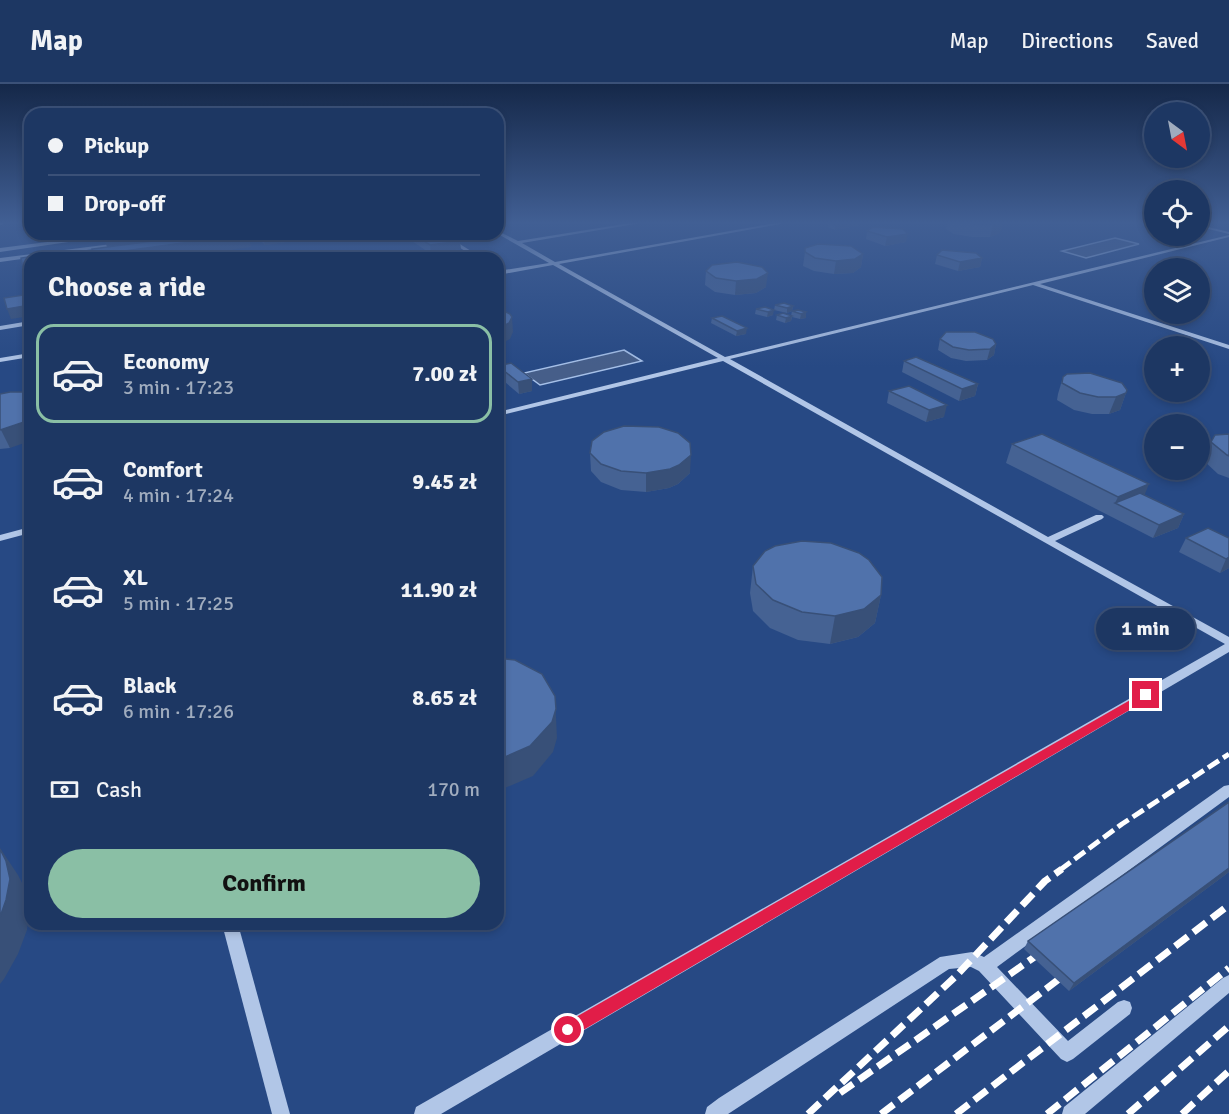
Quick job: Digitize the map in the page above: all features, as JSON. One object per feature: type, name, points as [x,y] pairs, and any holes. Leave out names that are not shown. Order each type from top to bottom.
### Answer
[{"type":"lane","points":[[568,271],[1229,642]]},
{"type":"lane","points":[[504,413],[1085,271]]},
{"type":"lane","points":[[1035,284],[1229,347]]},
{"type":"lane","points":[[0,328],[24,324]]},
{"type":"lane","points":[[0,360],[24,356]]},
{"type":"lane","points":[[1049,540],[1099,517]]},
{"type":"lane","points":[[0,538],[24,532]]},
{"type":"lane","points":[[423,1114],[1229,647]]},
{"type":"lane","points":[[985,966],[1229,790]]},
{"type":"lane","points":[[232,930],[281,1114]]},
{"type":"lane","points":[[714,1114],[725,1104],[946,962],[972,959],[985,966],[1067,1053],[1124,1008]]},
{"type":"lane","points":[[1071,1114],[1229,983]]},
{"type":"water","points":[[624,350],[642,361],[540,385],[524,373]]},
{"type":"building","points":[[706,271],[766,271],[768,273],[757,279],[736,281],[716,278]]},
{"type":"building","points":[[24,295],[24,306],[7,309],[4,298]]},
{"type":"building","points":[[784,303],[793,306],[787,308],[775,305]]},
{"type":"building","points":[[765,307],[774,310],[768,312],[756,309]]},
{"type":"building","points":[[504,311],[512,317],[509,323],[504,326]]},
{"type":"building","points":[[792,311],[806,312],[801,314]]},
{"type":"building","points":[[783,313],[792,316],[786,318],[777,315]]},
{"type":"building","points":[[722,316],[747,328],[737,331],[712,318]]},
{"type":"building","points":[[946,332],[975,332],[993,339],[996,344],[990,349],[969,350],[953,347],[940,339]]},
{"type":"building","points":[[916,357],[978,384],[962,389],[904,361]]},
{"type":"building","points":[[511,363],[532,379],[518,382],[504,371],[504,365]]},
{"type":"building","points":[[1090,373],[1122,383],[1127,390],[1126,393],[1116,397],[1098,397],[1080,393],[1062,383],[1063,377],[1067,374]]},
{"type":"building","points":[[909,386],[947,405],[929,410],[889,391]]},
{"type":"building","points":[[24,392],[24,422],[0,430],[0,394]]},
{"type":"building","points":[[624,426],[659,427],[678,433],[690,443],[691,455],[670,469],[646,473],[621,471],[601,464],[590,453],[592,441],[604,432]]},
{"type":"building","points":[[1042,434],[1149,484],[1118,497],[1012,444]]},
{"type":"building","points":[[1229,434],[1229,456],[1211,442],[1215,435]]},
{"type":"building","points":[[1140,493],[1184,514],[1159,525],[1115,503]]},
{"type":"building","points":[[1208,528],[1229,538],[1229,557],[1226,559],[1186,538]]},
{"type":"building","points":[[802,541],[831,543],[859,553],[869,560],[882,577],[881,595],[864,609],[835,616],[802,612],[773,600],[756,584],[753,566],[765,551],[775,546]]},
{"type":"building","points":[[504,659],[515,660],[542,674],[555,696],[556,709],[552,722],[530,746],[504,757]]},
{"type":"building","points":[[1229,802],[1229,868],[1074,983],[1028,941]]},
{"type":"building","points":[[0,849],[6,861],[10,879],[0,917]]},
{"type":"railway","points":[[1060,870],[1122,824],[1229,754]]},
{"type":"railway","points":[[808,1114],[956,976],[1045,881],[1062,869]]},
{"type":"railway","points":[[956,1114],[1229,905]]},
{"type":"railway","points":[[840,1093],[1046,949]]},
{"type":"railway","points":[[1047,1114],[1229,968]]},
{"type":"railway","points":[[881,1114],[1071,970]]},
{"type":"railway","points":[[1128,1114],[1229,1026]]},
{"type":"railway","points":[[1182,1114],[1229,1071]]},
{"type":"route","points":[[568,1030],[1146,695]]}]
